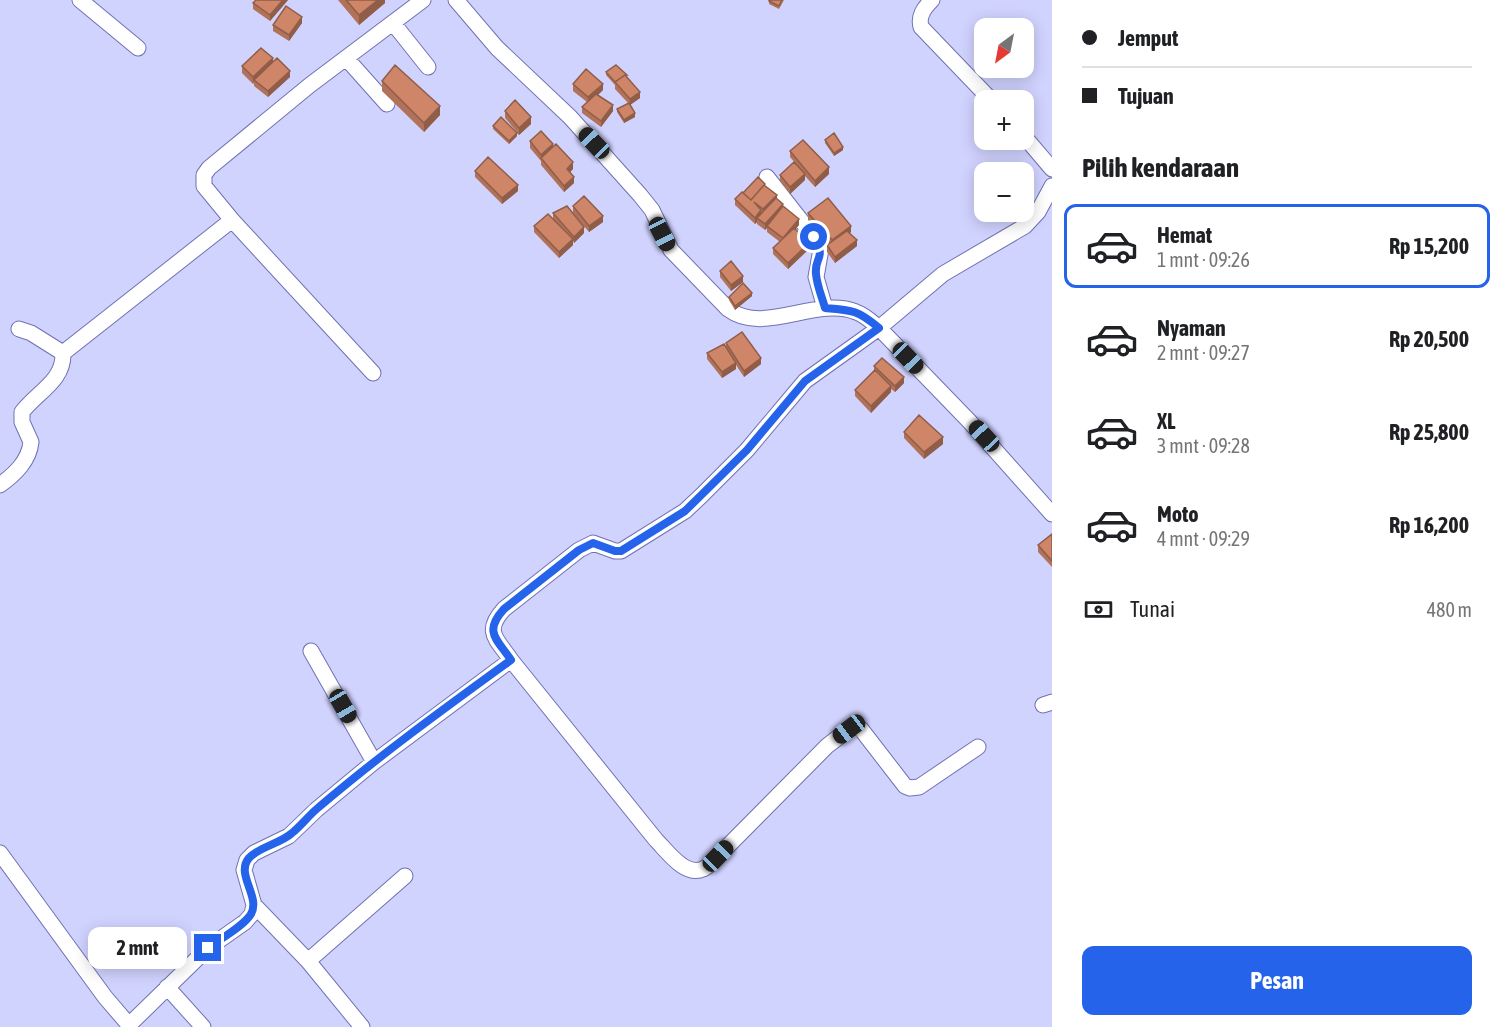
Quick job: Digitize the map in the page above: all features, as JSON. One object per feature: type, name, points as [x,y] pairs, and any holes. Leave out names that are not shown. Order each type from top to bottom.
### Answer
[{"type":"street","points":[[80,0],[138,48]]},
{"type":"street","points":[[373,374],[231,220],[204,186],[204,176],[209,168],[346,58],[423,0]]},
{"type":"street","points":[[456,0],[497,48],[538,85],[594,143],[652,210],[670,250],[728,309],[737,316],[754,320],[825,308],[853,311],[863,315],[879,328],[970,422],[1052,514]]},
{"type":"street","points":[[932,0],[922,12],[919,20],[921,27],[981,90]]},
{"type":"street","points":[[393,22],[428,67]]},
{"type":"street","points":[[346,58],[387,104]]},
{"type":"street","points":[[1034,148],[1052,169]]},
{"type":"street","points":[[767,177],[821,249],[816,277],[825,308]]},
{"type":"street","points":[[978,747],[919,787],[910,788],[905,786],[861,729],[849,729],[827,746],[704,869],[693,871],[681,865],[656,840],[511,660],[493,633],[492,626],[504,609],[579,550],[593,543],[621,551],[685,511],[747,450],[805,381],[879,328],[943,274],[1025,226],[1038,212],[1052,186]]},
{"type":"street","points":[[0,485],[16,472],[26,458],[31,442],[22,422],[22,412],[58,375],[62,368],[63,353],[231,220]]},
{"type":"street","points":[[19,329],[31,333],[63,353]]},
{"type":"street","points":[[311,651],[374,762]]},
{"type":"street","points":[[362,1027],[308,961],[254,905],[244,870],[247,860],[254,854],[290,836],[316,810],[374,762],[511,660]]},
{"type":"street","points":[[0,853],[128,1026],[208,948],[244,922],[252,914],[254,905]]},
{"type":"street","points":[[308,961],[405,876]]},
{"type":"street","points":[[167,987],[203,1027]]},
{"type":"building","points":[[256,0],[283,0],[270,15],[253,3]]},
{"type":"building","points":[[346,0],[378,0],[359,15]]},
{"type":"building","points":[[769,0],[782,0],[779,6]]},
{"type":"building","points":[[286,6],[302,17],[289,35],[273,25]]},
{"type":"building","points":[[261,48],[273,58],[253,77],[242,66]]},
{"type":"building","points":[[277,58],[290,71],[268,91],[254,80]]},
{"type":"building","points":[[395,65],[440,106],[424,123],[382,81]]},
{"type":"building","points":[[616,65],[627,75],[615,82],[606,72]]},
{"type":"building","points":[[586,69],[603,84],[588,97],[573,84]]},
{"type":"building","points":[[625,75],[640,92],[630,99],[615,82]]},
{"type":"building","points":[[596,94],[613,105],[601,121],[582,107]]},
{"type":"building","points":[[515,100],[531,117],[519,128],[505,111]]},
{"type":"building","points":[[629,103],[635,113],[624,120],[617,109]]},
{"type":"building","points":[[501,117],[517,133],[509,141],[493,126]]},
{"type":"building","points":[[541,131],[553,144],[541,155],[530,141]]},
{"type":"building","points":[[834,133],[843,147],[834,153],[825,140]]},
{"type":"building","points":[[803,140],[829,167],[815,181],[790,151]]},
{"type":"building","points":[[556,144],[573,162],[567,169],[574,177],[564,186],[541,158]]},
{"type":"building","points":[[488,157],[518,185],[502,198],[475,171]]},
{"type":"building","points":[[794,162],[805,174],[790,187],[780,175]]},
{"type":"building","points":[[758,177],[765,184],[751,200],[743,193]]},
{"type":"building","points":[[764,185],[777,195],[763,209],[754,202],[761,210],[755,218],[735,199],[742,192],[751,200]]},
{"type":"building","points":[[584,196],[603,216],[589,226],[573,206]]},
{"type":"building","points":[[776,198],[783,204],[765,224],[757,218]]},
{"type":"building","points":[[828,198],[851,226],[832,240],[808,213]]},
{"type":"building","points":[[567,206],[584,227],[574,237],[553,213]]},
{"type":"building","points":[[783,206],[799,219],[783,238],[767,226]]},
{"type":"building","points":[[548,214],[573,239],[559,252],[534,226]]},
{"type":"building","points":[[794,228],[809,243],[788,263],[773,248]]},
{"type":"building","points":[[847,231],[857,240],[835,257],[827,245]]},
{"type":"building","points":[[731,261],[743,276],[731,285],[720,271]]},
{"type":"building","points":[[743,283],[752,293],[735,306],[729,297]]},
{"type":"building","points":[[742,332],[761,358],[744,371],[726,343]]},
{"type":"building","points":[[724,344],[736,363],[722,372],[707,353]]},
{"type":"building","points":[[882,358],[904,377],[895,386],[874,366]]},
{"type":"building","points":[[875,370],[891,386],[871,406],[855,390]]},
{"type":"building","points":[[919,415],[943,437],[924,452],[904,432]]},
{"type":"building","points":[[1052,534],[1052,561],[1038,545]]},
{"type":"route","points":[[208,948],[252,914],[254,905],[244,870],[247,860],[254,854],[290,836],[316,810],[374,762],[511,660],[493,633],[492,626],[504,609],[579,550],[593,543],[615,551],[627,549],[685,511],[747,450],[805,381],[879,328],[863,315],[853,311],[825,308],[816,277],[821,249],[814,237]]}]
